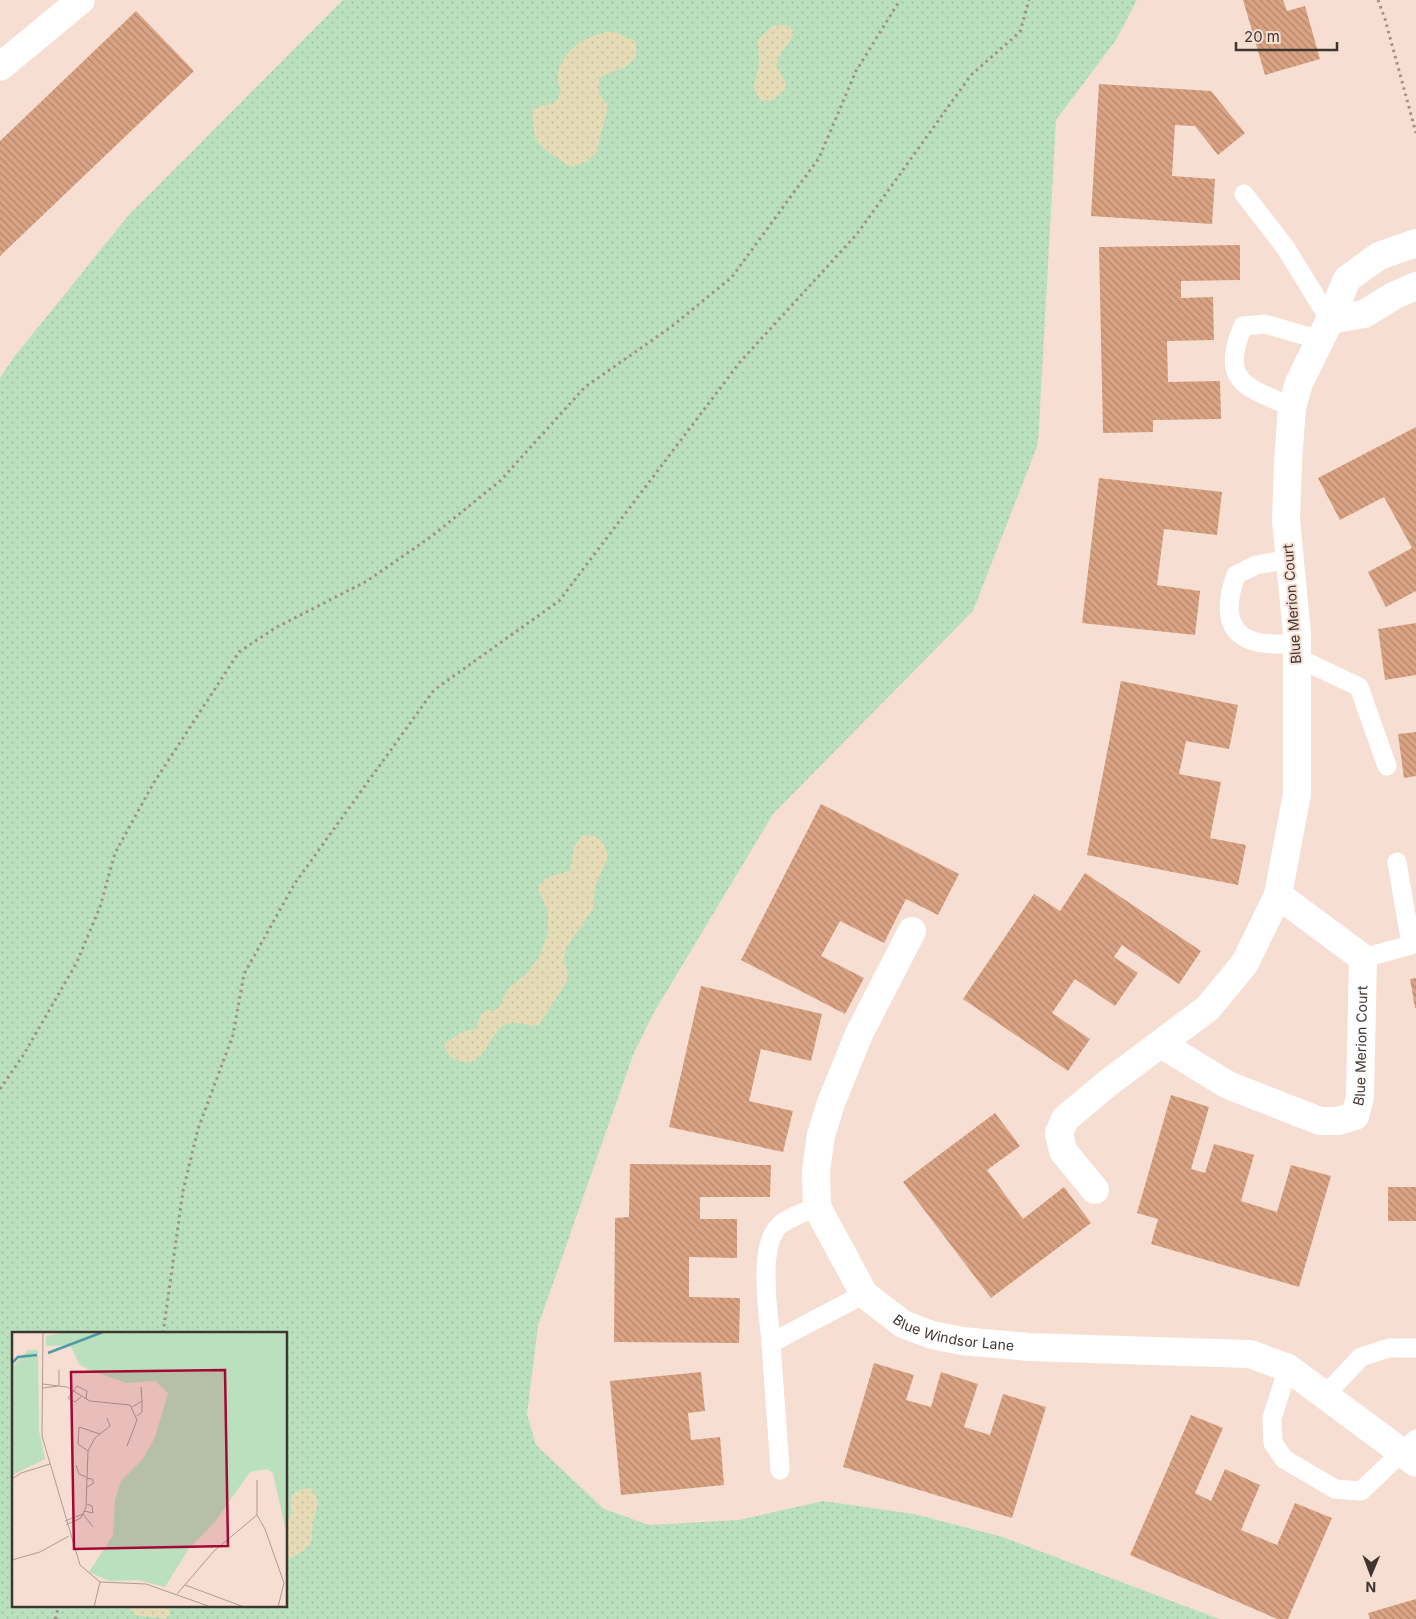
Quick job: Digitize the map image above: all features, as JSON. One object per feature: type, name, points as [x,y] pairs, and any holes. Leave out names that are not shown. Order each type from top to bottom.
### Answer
[{"type":"street","points":[[0,67],[81,0]]},
{"type":"street","name":"Blue Merion Court","points":[[1095,1190],[1064,1151],[1059,1133],[1065,1119],[1108,1083],[1208,1008],[1246,963],[1278,896],[1297,794],[1297,650],[1286,520],[1292,407],[1299,383],[1325,330],[1346,278],[1379,256],[1416,243]]},
{"type":"street","points":[[1325,330],[1364,314],[1395,295],[1416,286]]},
{"type":"street","points":[[1278,896],[1363,958]]},
{"type":"street","name":"Blue Windsor Lane","points":[[912,931],[859,1034],[831,1103],[821,1135],[816,1171],[817,1206],[864,1294],[903,1324],[932,1335],[962,1342],[1250,1354],[1288,1368],[1411,1451]]},
{"type":"street","name":"Blue Merion Court","points":[[1161,1044],[1228,1085],[1320,1121],[1338,1121],[1355,1116],[1360,1097],[1363,958]]},
{"type":"lane","points":[[1244,194],[1285,247],[1325,330]]},
{"type":"lane","points":[[1292,407],[1244,386],[1234,368],[1236,342],[1243,326],[1265,324],[1325,330]]},
{"type":"lane","points":[[1290,559],[1256,565],[1236,575],[1228,596],[1231,620],[1240,635],[1255,642],[1297,650],[1359,686],[1387,766]]},
{"type":"lane","points":[[1363,958],[1411,945],[1397,862]]},
{"type":"lane","points":[[780,1470],[766,1263],[769,1244],[779,1226],[817,1206]]},
{"type":"lane","points":[[771,1343],[864,1294]]},
{"type":"lane","points":[[1326,1394],[1362,1357],[1389,1348],[1416,1348]]},
{"type":"lane","points":[[1288,1368],[1272,1418],[1273,1443],[1284,1459],[1336,1489],[1361,1491],[1411,1451]]},
{"type":"path","points":[[0,1089],[24,1054],[77,962],[100,907],[115,853],[148,792],[239,652],[275,628],[367,581],[432,536],[500,481],[585,387],[671,327],[732,277],[819,158],[856,71],[900,0]]},
{"type":"path","points":[[163,1332],[182,1191],[198,1129],[233,1035],[244,974],[296,883],[434,690],[559,601],[740,362],[857,234],[971,75],[1020,32],[1029,0]]},
{"type":"path","points":[[1378,0],[1416,133]]},
{"type":"path","points":[[55,1619],[59,1606]]},
{"type":"green space","points":[[343,0],[1137,0],[1116,40],[1056,120],[1038,444],[973,611],[773,814],[653,1014],[633,1055],[538,1326],[527,1414],[536,1445],[604,1509],[649,1525],[739,1520],[823,1501],[914,1514],[1003,1537],[1219,1619],[0,1619],[0,378],[14,357],[128,216]]},
{"type":"sand","points":[[772,26],[789,26],[794,32],[779,56],[776,65],[785,81],[785,89],[773,100],[760,101],[754,87],[759,64],[758,40]]},
{"type":"sand","points":[[607,32],[615,32],[635,41],[635,57],[626,66],[599,78],[599,94],[608,106],[598,150],[587,162],[570,167],[543,148],[535,138],[532,111],[535,108],[553,103],[558,98],[560,91],[559,70],[567,54],[581,42]]},
{"type":"sand","points":[[582,835],[596,836],[604,844],[608,857],[595,887],[593,909],[566,948],[564,961],[568,972],[567,981],[539,1025],[507,1024],[494,1035],[479,1057],[472,1061],[462,1062],[450,1057],[444,1046],[445,1044],[461,1032],[476,1029],[481,1014],[487,1010],[494,1011],[500,1006],[508,989],[529,971],[539,957],[548,932],[548,913],[538,888],[547,878],[570,871],[574,847]]},
{"type":"sand","points":[[311,1488],[318,1501],[311,1541],[304,1550],[288,1559],[288,1519],[291,1516],[291,1497],[296,1492]]},
{"type":"sand","points":[[129,1606],[168,1606],[170,1615],[167,1619],[135,1615]]},
{"type":"building","points":[[1243,0],[1283,0],[1287,11],[1305,6],[1320,59],[1265,75]]},
{"type":"building","points":[[136,11],[194,71],[0,256],[0,141]]},
{"type":"building","points":[[1099,84],[1211,91],[1245,133],[1218,155],[1195,126],[1175,125],[1172,176],[1215,179],[1212,224],[1091,216]]},
{"type":"building","points":[[1240,245],[1240,280],[1181,281],[1181,298],[1213,297],[1214,340],[1167,341],[1168,382],[1220,381],[1221,419],[1153,420],[1153,432],[1103,433],[1099,247]]},
{"type":"building","points":[[1416,427],[1416,591],[1386,607],[1368,572],[1412,548],[1384,497],[1340,520],[1318,478]]},
{"type":"building","points":[[1099,478],[1222,492],[1217,535],[1164,529],[1157,585],[1200,591],[1195,635],[1082,623]]},
{"type":"building","points":[[1416,623],[1416,675],[1385,680],[1378,629]]},
{"type":"building","points":[[1121,681],[1238,705],[1229,749],[1186,741],[1179,774],[1221,782],[1210,838],[1246,845],[1238,885],[1087,855]]},
{"type":"building","points":[[1416,732],[1416,776],[1404,778],[1398,734]]},
{"type":"building","points":[[821,804],[959,874],[938,915],[906,899],[884,943],[840,921],[821,956],[864,978],[845,1014],[741,960]]},
{"type":"building","points":[[1085,873],[1201,951],[1179,984],[1122,945],[1114,957],[1138,973],[1115,1006],[1075,979],[1052,1013],[1090,1039],[1068,1071],[963,999],[1034,894],[1060,911]]},
{"type":"building","points":[[1416,978],[1416,1008],[1415,1008],[1410,979]]},
{"type":"building","points":[[701,986],[822,1014],[811,1061],[761,1049],[749,1101],[793,1111],[783,1152],[669,1127]]},
{"type":"building","points":[[1171,1095],[1209,1107],[1191,1169],[1205,1173],[1214,1144],[1254,1155],[1241,1201],[1277,1212],[1291,1165],[1331,1176],[1299,1287],[1151,1244],[1158,1219],[1137,1213]]},
{"type":"building","points":[[995,1113],[1020,1146],[987,1170],[1023,1219],[1064,1187],[1091,1223],[991,1298],[903,1182]]},
{"type":"building","points":[[630,1164],[771,1165],[770,1197],[700,1197],[700,1219],[737,1219],[737,1258],[689,1257],[689,1297],[740,1298],[739,1343],[614,1342],[615,1218],[629,1217]]},
{"type":"building","points":[[1388,1187],[1416,1187],[1416,1221],[1388,1221]]},
{"type":"building","points":[[874,1363],[914,1375],[906,1400],[931,1407],[941,1372],[978,1384],[964,1427],[990,1435],[1003,1394],[1046,1407],[1012,1518],[843,1467]]},
{"type":"building","points":[[701,1372],[705,1411],[688,1413],[691,1440],[720,1437],[724,1485],[621,1495],[610,1381]]},
{"type":"building","points":[[1191,1415],[1223,1428],[1195,1493],[1211,1501],[1225,1469],[1260,1485],[1241,1530],[1277,1545],[1295,1503],[1332,1518],[1288,1619],[1277,1619],[1130,1555]]},
{"type":"building","points":[[1416,1599],[1416,1619],[1370,1619],[1368,1613]]}]
